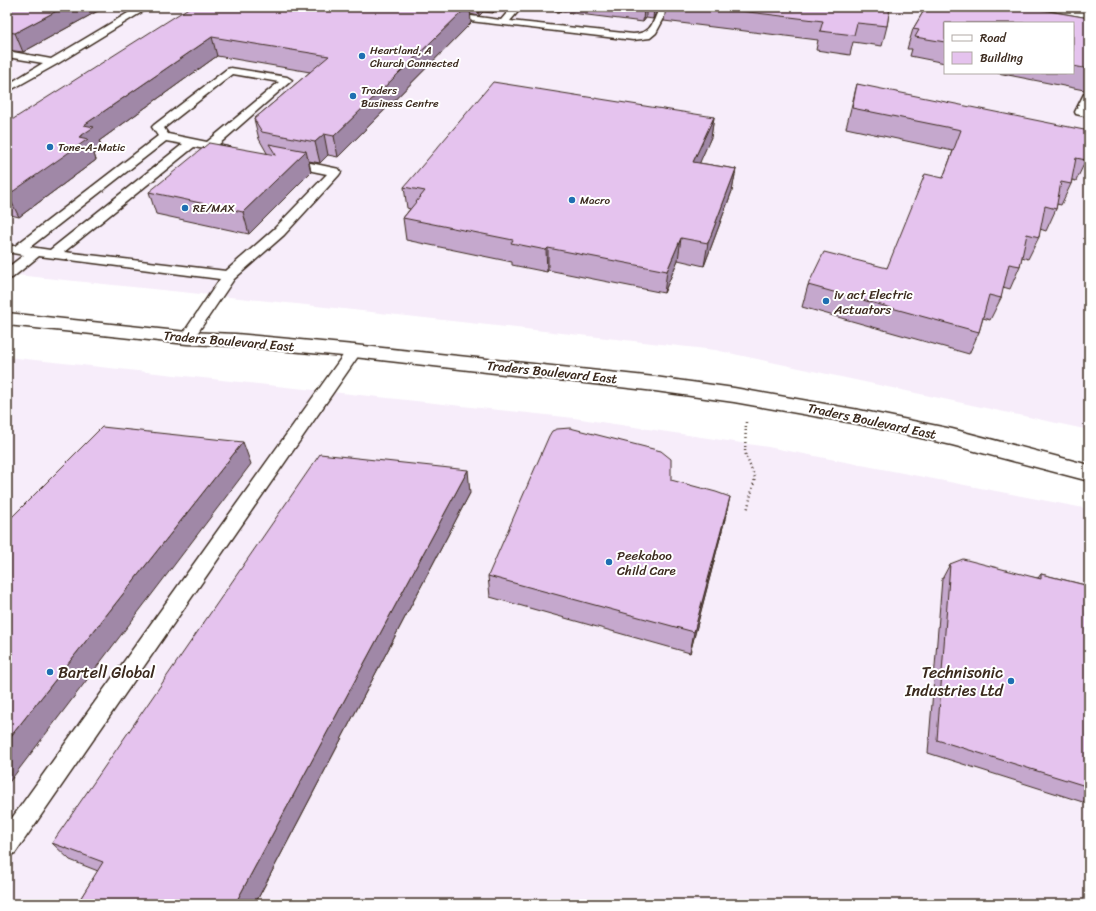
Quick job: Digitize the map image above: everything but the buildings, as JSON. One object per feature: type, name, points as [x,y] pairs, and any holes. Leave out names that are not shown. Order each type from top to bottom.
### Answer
[{"type":"street","name":"Traders Boulevard East","points":[[7,319],[187,338],[236,340],[594,376],[747,397],[828,411],[939,434],[1089,473]]},
{"type":"lane","points":[[7,89],[145,7]]},
{"type":"lane","points":[[503,22],[517,7]]},
{"type":"lane","points":[[418,10],[503,22],[633,37],[647,36],[653,31],[665,7]]},
{"type":"lane","points":[[7,54],[53,62]]},
{"type":"lane","points":[[210,146],[287,80],[231,71],[158,127],[164,137],[241,153]]},
{"type":"lane","points":[[1089,94],[1080,112],[1089,114]]},
{"type":"lane","points":[[12,249],[164,137]]},
{"type":"lane","points":[[53,254],[192,143]]},
{"type":"lane","points":[[187,338],[229,276],[279,232],[335,172],[272,159]]},
{"type":"lane","points":[[12,249],[229,276]]},
{"type":"lane","points":[[7,275],[36,252]]},
{"type":"lane","points":[[7,845],[354,352]]},
{"type":"path","points":[[747,397],[745,453],[755,478],[747,511]]},
{"type":"shaded area","points":[[7,7],[1036,7],[1089,18],[1089,430],[715,350],[335,308],[7,274]]},
{"type":"shaded area","points":[[7,357],[574,418],[768,447],[1089,509],[1089,904],[7,904]]},
{"type":"place","name":"Heartland, A Church Connected","points":[[362,56]]},
{"type":"place","name":"Traders Business Centre","points":[[353,96]]},
{"type":"place","name":"Tone-A-Matic","points":[[50,147]]},
{"type":"place","name":"Macro","points":[[572,200]]},
{"type":"place","name":"RE/MAX","points":[[185,208]]},
{"type":"place","name":"iv act Electric Actuators","points":[[826,301]]},
{"type":"place","name":"Peekaboo Child Care","points":[[609,562]]},
{"type":"place","name":"Bartell Global","points":[[50,672]]},
{"type":"place","name":"Technisonic Industries Ltd","points":[[1011,681]]}]
